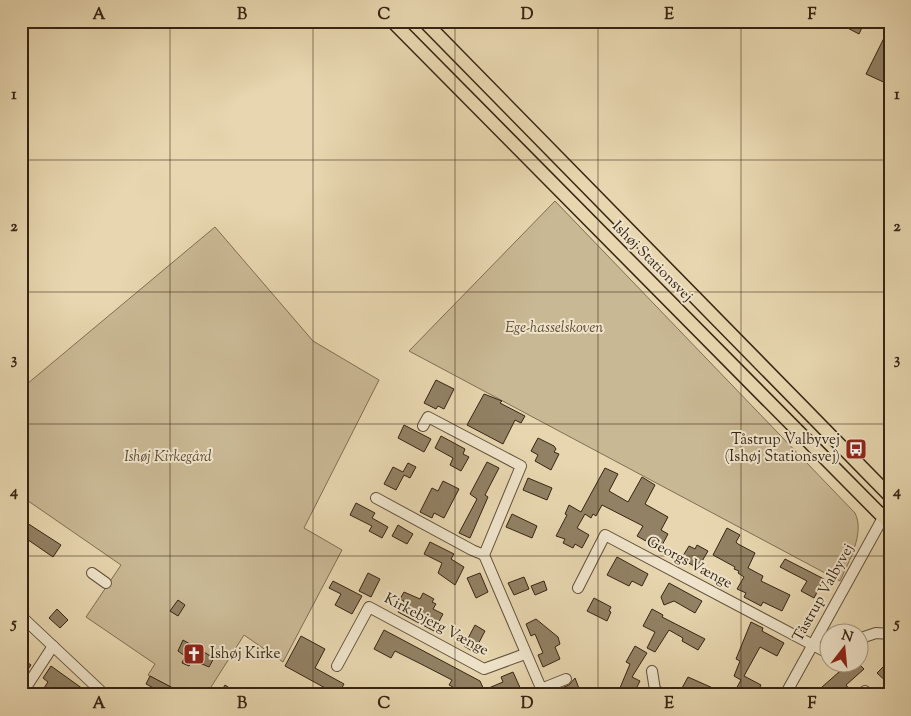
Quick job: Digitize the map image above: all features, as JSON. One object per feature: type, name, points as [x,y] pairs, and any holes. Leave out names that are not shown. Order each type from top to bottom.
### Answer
[{"type":"main road","name":"Ishøj Stationsvej","points":[[392,21],[886,520]]},
{"type":"main road","name":"Ishøj Stationsvej","points":[[424,21],[890,496]]},
{"type":"street","points":[[423,426],[428,417],[521,466],[484,555]]},
{"type":"street","points":[[376,498],[484,555],[542,692],[566,679]]},
{"type":"street","name":"Tåstrup Valbyvej","points":[[785,695],[886,520],[890,505]]},
{"type":"street","name":"Georgs Vænge","points":[[578,588],[605,535],[818,649]]},
{"type":"street","points":[[92,573],[106,583]]},
{"type":"street","name":"Kirkebjerg Vænge","points":[[336,666],[369,607],[484,669],[526,654]]},
{"type":"street","points":[[21,616],[105,695]]},
{"type":"street","points":[[868,636],[876,633],[890,634]]},
{"type":"street","points":[[21,695],[53,646]]},
{"type":"street","points":[[652,671],[655,690],[664,695]]},
{"type":"street","points":[[861,695],[865,692],[868,695]]},
{"type":"green space","name":"Ege-hasselskoven","points":[[555,201],[855,513],[858,521],[857,538],[840,581],[409,351]]},
{"type":"green space","name":"Ishøj Kirkegård","points":[[215,227],[313,341],[379,380],[304,528],[342,550],[283,662],[244,635],[206,695],[186,695],[148,675],[155,664],[86,617],[121,565],[21,496],[21,389]]},
{"type":"building","points":[[834,21],[865,21],[859,34]]},
{"type":"building","points":[[890,26],[890,57],[885,68],[890,70],[890,85],[866,74]]},
{"type":"building","points":[[436,380],[454,389],[444,409],[438,406],[436,409],[424,403]]},
{"type":"building","points":[[484,394],[502,401],[500,403],[525,416],[521,423],[515,420],[503,444],[467,425]]},
{"type":"building","points":[[404,425],[431,439],[424,452],[398,438]]},
{"type":"building","points":[[441,436],[465,449],[463,454],[469,457],[461,471],[450,465],[453,458],[435,448]]},
{"type":"building","points":[[538,438],[554,446],[556,449],[554,452],[559,454],[551,470],[535,461],[538,455],[531,451]]},
{"type":"building","points":[[487,462],[499,468],[485,495],[488,497],[470,538],[459,533],[477,499],[470,494]]},
{"type":"building","points":[[408,463],[416,467],[410,478],[404,475],[396,490],[384,484],[393,467],[403,472]]},
{"type":"building","points":[[605,468],[618,474],[609,491],[628,502],[642,477],[655,485],[645,504],[668,517],[661,530],[668,534],[660,549],[637,536],[643,526],[602,505],[596,516],[593,514],[591,518],[585,514],[577,528],[589,535],[582,548],[575,544],[573,548],[563,543],[565,539],[556,536],[567,515],[565,514],[569,505],[581,512]]},
{"type":"building","points":[[528,478],[552,488],[547,500],[523,490]]},
{"type":"building","points":[[443,481],[459,489],[444,518],[434,513],[432,518],[420,512],[432,488],[438,491]]},
{"type":"building","points":[[356,503],[375,513],[372,518],[388,527],[382,538],[369,531],[372,526],[350,515]]},
{"type":"building","points":[[512,514],[537,526],[532,538],[506,527]]},
{"type":"building","points":[[27,523],[61,545],[53,557],[21,535]]},
{"type":"building","points":[[398,525],[413,534],[407,544],[392,536]]},
{"type":"building","points":[[727,528],[740,535],[736,542],[738,544],[755,553],[748,568],[763,576],[761,581],[790,595],[782,611],[763,602],[761,606],[744,597],[746,593],[737,589],[744,577],[738,573],[739,571],[734,569],[735,567],[713,555]]},
{"type":"building","points":[[430,542],[454,554],[451,559],[464,567],[455,585],[438,573],[442,563],[424,554]]},
{"type":"building","points":[[697,545],[708,551],[698,568],[681,559],[689,546],[695,549]]},
{"type":"building","points":[[617,557],[648,574],[642,586],[632,581],[629,586],[607,575]]},
{"type":"building","points":[[785,559],[824,579],[814,598],[801,591],[807,581],[780,567]]},
{"type":"building","points":[[368,573],[380,579],[371,597],[359,591]]},
{"type":"building","points":[[480,573],[488,592],[476,598],[467,578]]},
{"type":"building","points":[[524,577],[529,589],[514,595],[508,583]]},
{"type":"building","points":[[333,581],[362,596],[352,614],[335,605],[341,594],[329,588]]},
{"type":"building","points":[[544,581],[547,590],[535,595],[531,586]]},
{"type":"building","points":[[669,583],[702,601],[695,613],[674,601],[664,605],[661,597]]},
{"type":"building","points":[[404,592],[420,599],[423,593],[434,599],[432,602],[436,604],[433,609],[443,614],[434,631],[398,612],[404,601],[400,599]]},
{"type":"building","points":[[594,598],[611,607],[607,621],[587,611]]},
{"type":"building","points":[[178,600],[185,605],[178,616],[170,611]]},
{"type":"building","points":[[57,609],[68,620],[60,628],[49,618]]},
{"type":"building","points":[[652,609],[663,615],[662,617],[705,639],[698,650],[682,641],[683,638],[669,630],[655,652],[647,648],[655,632],[643,626]]},
{"type":"building","points":[[536,619],[558,637],[560,644],[555,647],[560,659],[543,667],[538,655],[543,653],[535,634],[531,636],[526,624]]},
{"type":"building","points":[[751,622],[763,628],[762,631],[784,643],[777,656],[760,647],[744,676],[761,685],[756,695],[746,695],[736,689],[741,680],[734,676],[740,661],[736,659]]},
{"type":"building","points":[[475,625],[485,631],[474,652],[464,646]]},
{"type":"building","points":[[384,630],[480,681],[484,690],[503,682],[501,677],[513,672],[522,692],[516,695],[462,695],[451,690],[453,687],[449,685],[452,680],[395,651],[391,658],[374,649]]},
{"type":"building","points":[[301,636],[325,649],[315,668],[344,684],[338,695],[285,666]]},
{"type":"building","name":"Ishøj Kirke","points":[[183,640],[214,658],[209,667],[193,660],[189,666],[182,663],[185,656],[178,651]]},
{"type":"building","points":[[635,646],[647,653],[632,677],[640,681],[633,695],[617,695],[630,664],[626,662]]},
{"type":"building","points":[[21,658],[31,665],[21,679]]},
{"type":"building","points":[[890,660],[890,685],[877,673]]},
{"type":"building","points":[[51,666],[83,689],[79,695],[54,695],[44,688],[48,682],[43,678]]},
{"type":"building","points":[[837,674],[858,674],[846,685],[854,695],[813,695]]},
{"type":"building","points":[[150,676],[186,695],[167,695],[146,684]]},
{"type":"building","points":[[688,677],[715,689],[714,691],[722,695],[695,695],[682,688]]},
{"type":"building","points":[[575,678],[580,691],[570,695],[553,695],[552,692],[569,685]]},
{"type":"building","points":[[225,685],[240,695],[219,695]]},
{"type":"place","name":"Tåstrup Valbyvej (Ishøj Stationsvej)","points":[[856,449]]},
{"type":"place","name":"Ishøj Kirke","points":[[194,654]]}]
